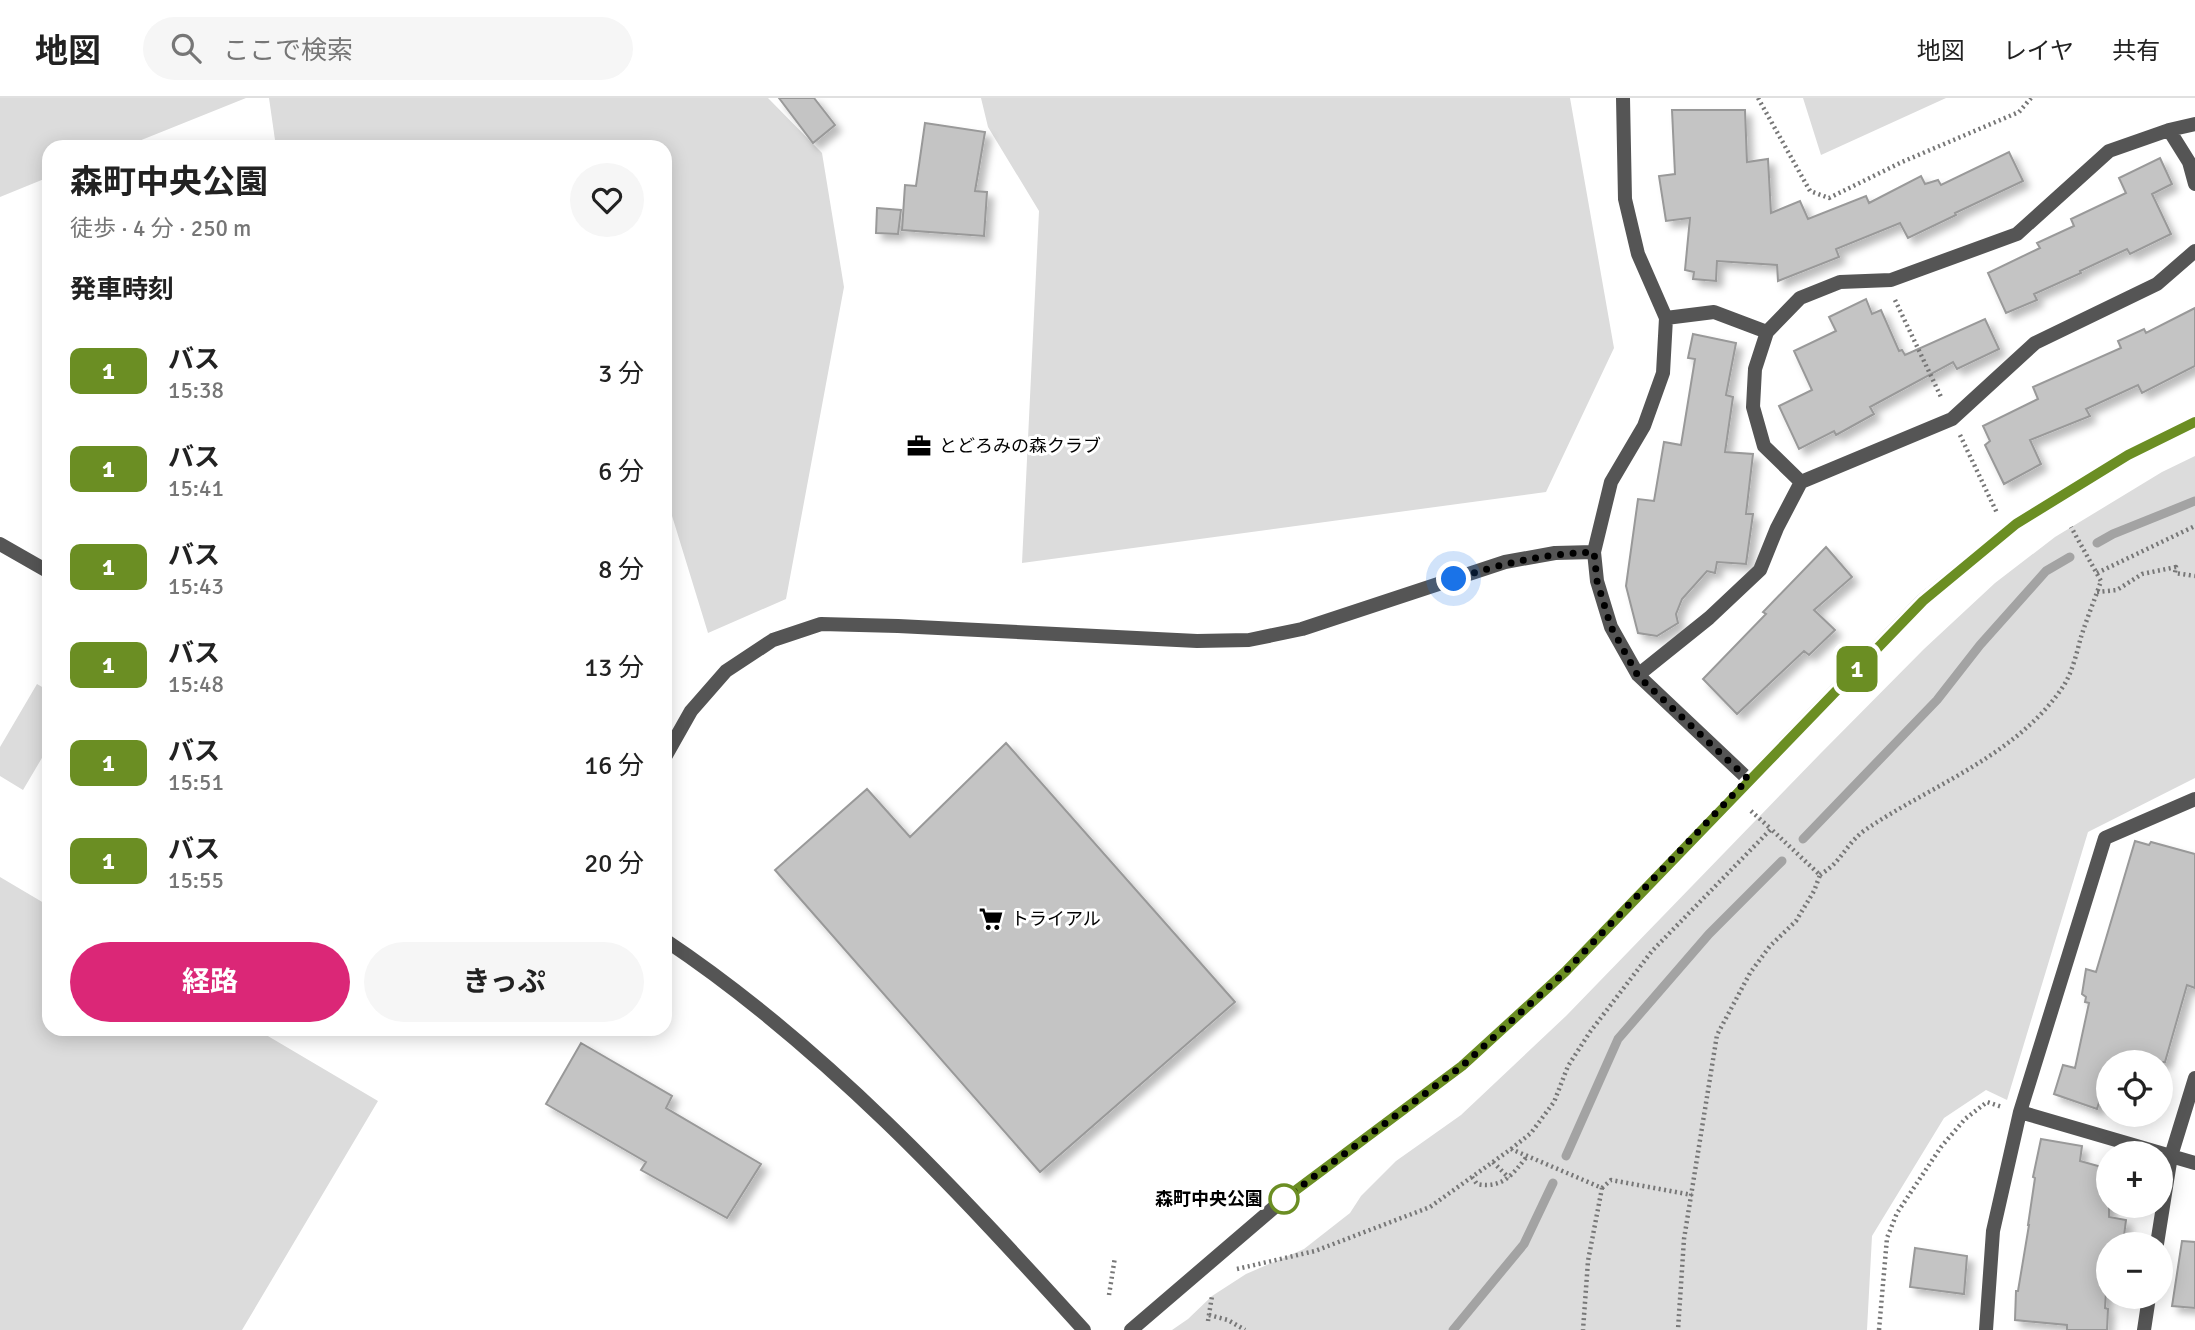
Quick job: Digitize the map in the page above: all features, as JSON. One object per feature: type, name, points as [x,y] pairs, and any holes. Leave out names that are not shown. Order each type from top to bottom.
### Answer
[{"type":"street","points":[[1623,98],[1625,199],[1638,254],[1665,318],[1663,373],[1644,426],[1611,482],[1594,552],[1597,581],[1611,627],[1638,676],[1748,779]]},
{"type":"street","points":[[1801,482],[1764,446],[1753,407],[1755,369],[1767,332],[1800,298],[1840,282],[1891,280],[2017,234],[2109,151],[2195,124]]},
{"type":"street","points":[[2169,130],[2189,162],[2195,184]]},
{"type":"street","points":[[1638,676],[1709,618],[1760,570],[1777,528],[1801,482],[1952,419],[2035,344],[2157,284],[2195,251]]},
{"type":"street","points":[[1665,318],[1714,312],[1767,332]]},
{"type":"street","points":[[1131,1330],[1284,1199],[1462,1066],[1565,972],[1748,779],[1923,601],[2016,524],[2128,455],[2195,422]]},
{"type":"street","points":[[0,544],[42,568]]},
{"type":"street","points":[[672,744],[691,710],[726,671],[773,640],[821,624],[1198,641],[1249,640],[1302,629],[1505,562],[1555,553],[1594,552]]},
{"type":"street","points":[[1986,1330],[1993,1231],[2020,1112],[2105,838],[2195,799]]},
{"type":"street","points":[[672,945],[765,1014],[858,1094],[925,1158],[1084,1330]]},
{"type":"street","points":[[2173,1150],[2195,1078]]},
{"type":"street","points":[[2020,1112],[2120,1141]]},
{"type":"street","points":[[2173,1157],[2195,1163]]},
{"type":"street","points":[[2144,1330],[2147,1309]]},
{"type":"path","points":[[1758,98],[1810,191],[1829,198],[1902,162],[2019,112],[2031,98]]},
{"type":"path","points":[[2096,573],[2195,526]]},
{"type":"path","points":[[1678,1330],[1684,1238],[1717,1035],[1749,973],[1770,946],[1796,921],[1820,875],[1833,866],[1845,848],[1863,832],[1928,791],[1962,774],[2005,745],[2038,717],[2061,690],[2074,664],[2101,581],[2071,527]]},
{"type":"path","points":[[2097,592],[2117,590],[2142,573],[2162,569],[2176,567],[2175,573],[2195,576]]},
{"type":"path","points":[[1751,811],[1820,875]]},
{"type":"path","points":[[1237,1269],[1315,1251],[1430,1208],[1531,1133],[1554,1102],[1568,1066],[1590,1032],[1652,951],[1772,829]]},
{"type":"path","points":[[1879,1330],[1887,1238],[1897,1213],[1941,1147],[1965,1119],[1987,1102],[2020,1112]]},
{"type":"path","points":[[1511,1149],[1602,1188]]},
{"type":"path","points":[[1472,1177],[1477,1184],[1490,1186],[1509,1178],[1528,1155]]},
{"type":"path","points":[[1493,1162],[1509,1178]]},
{"type":"path","points":[[1583,1330],[1588,1261],[1602,1188],[1611,1180],[1692,1195]]},
{"type":"path","points":[[1109,1294],[1115,1257]]},
{"type":"path","points":[[1212,1296],[1208,1318],[1228,1320],[1245,1330]]},
{"type":"shaded area","points":[[0,98],[246,98],[141,140],[42,140],[42,180],[0,197]]},
{"type":"shaded area","points":[[269,98],[768,98],[822,153],[844,287],[786,599],[708,633],[672,516],[672,140],[275,140]]},
{"type":"shaded area","points":[[981,98],[1570,98],[1614,348],[1546,492],[1022,563],[1039,211],[988,127]]},
{"type":"shaded area","points":[[1803,98],[1946,98],[1821,155]]},
{"type":"shaded area","name":"森町中央公園","points":[[2195,456],[2195,778],[2088,832],[2007,1100],[1986,1090],[1944,1118],[1872,1236],[1867,1330],[1172,1330],[1212,1296],[1246,1274],[1304,1249],[1350,1213],[1361,1196],[1396,1161],[1461,1115],[1566,1016],[1924,649],[1995,583],[2055,537],[2162,472]]},
{"type":"shaded area","points":[[37,684],[42,687],[42,758],[23,790],[0,776],[0,747]]},
{"type":"shaded area","points":[[0,877],[42,902],[42,1036],[268,1036],[378,1101],[242,1330],[0,1330]]},
{"type":"building","points":[[779,98],[814,98],[835,125],[813,143]]},
{"type":"building","points":[[1672,110],[1745,110],[1747,162],[1768,159],[1771,213],[1800,201],[1808,219],[1866,196],[1869,203],[1921,176],[1925,184],[1938,180],[1941,185],[2009,152],[2023,181],[1908,238],[1900,223],[1836,249],[1839,257],[1778,281],[1777,265],[1717,261],[1716,281],[1693,279],[1694,272],[1685,270],[1690,218],[1666,221],[1659,176],[1675,174]]},
{"type":"building","points":[[925,123],[985,132],[975,191],[987,192],[984,236],[902,230],[905,185],[916,186]]},
{"type":"building","points":[[2160,158],[2172,184],[2152,194],[2171,234],[2130,254],[2127,249],[2080,271],[2081,273],[2034,294],[2037,300],[2006,313],[1988,273],[2040,248],[2037,243],[2074,226],[2071,219],[2126,193],[2119,178]]},
{"type":"building","points":[[877,208],[901,210],[898,234],[876,233]]},
{"type":"building","points":[[1866,299],[1872,314],[1881,310],[1899,351],[1902,350],[1905,355],[1985,319],[1999,349],[1957,369],[1953,362],[1870,407],[1874,414],[1836,435],[1834,431],[1799,449],[1779,406],[1812,390],[1794,351],[1836,331],[1829,317]]},
{"type":"building","points":[[2195,308],[2195,366],[2142,393],[2138,385],[2086,409],[2090,416],[2030,440],[2041,464],[2004,484],[1985,445],[1990,441],[1983,426],[2038,399],[2033,387],[2121,348],[2118,341],[2144,329],[2146,333]]},
{"type":"building","points":[[1693,334],[1736,343],[1726,395],[1733,397],[1725,452],[1753,454],[1746,514],[1753,514],[1746,564],[1717,562],[1715,573],[1707,571],[1682,599],[1676,614],[1678,623],[1657,636],[1638,633],[1626,586],[1638,499],[1654,501],[1664,442],[1681,445],[1695,359],[1688,358]]},
{"type":"building","points":[[1826,547],[1852,577],[1814,610],[1835,630],[1809,655],[1804,651],[1737,714],[1703,679]]},
{"type":"building","name":"トライアル","points":[[1006,743],[1235,1002],[1040,1172],[775,870],[867,789],[910,837]]},
{"type":"building","points":[[2135,841],[2149,845],[2151,842],[2195,854],[2195,988],[2187,985],[2168,1050],[2096,1050],[2096,1109],[2054,1094],[2063,1065],[2075,1068],[2089,1003],[2085,1002],[2086,997],[2082,994],[2086,969],[2096,972]]},
{"type":"building","points":[[581,1043],[672,1096],[666,1108],[761,1164],[727,1218],[641,1170],[646,1162],[546,1104]]},
{"type":"building","points":[[2041,1139],[2082,1146],[2080,1161],[2096,1165],[2096,1218],[2126,1220],[2124,1232],[2096,1232],[2096,1309],[2108,1309],[2107,1330],[2067,1330],[2067,1325],[2015,1320],[2016,1291],[2029,1225],[2033,1177]]},
{"type":"building","points":[[2182,1241],[2195,1242],[2195,1308],[2173,1306]]},
{"type":"building","points":[[1915,1248],[1967,1256],[1964,1294],[1910,1287]]},
{"type":"waterway","points":[[2097,543],[2195,501]]},
{"type":"waterway","points":[[1803,839],[1937,700],[1980,645],[2046,571],[2070,557]]},
{"type":"waterway","points":[[1566,1156],[1618,1039],[1709,934],[1782,861]]},
{"type":"waterway","points":[[1453,1330],[1524,1244],[1553,1183]]},
{"type":"bus line","name":"1","points":[[1284,1199],[1462,1066],[1565,972],[1748,779],[1923,601],[2016,524],[2128,455],[2195,422]]},
{"type":"place","name":"とどろみの森クラブ","points":[[919,446]]},
{"type":"place","name":"トライアル","points":[[991,919]]},
{"type":"place","name":"森町中央公園","points":[[1284,1199]]},
{"type":"route","points":[[1284,1199],[1462,1066],[1565,972],[1748,779],[1638,676],[1611,627],[1597,581],[1594,552],[1555,553],[1505,562],[1454,579]]}]
